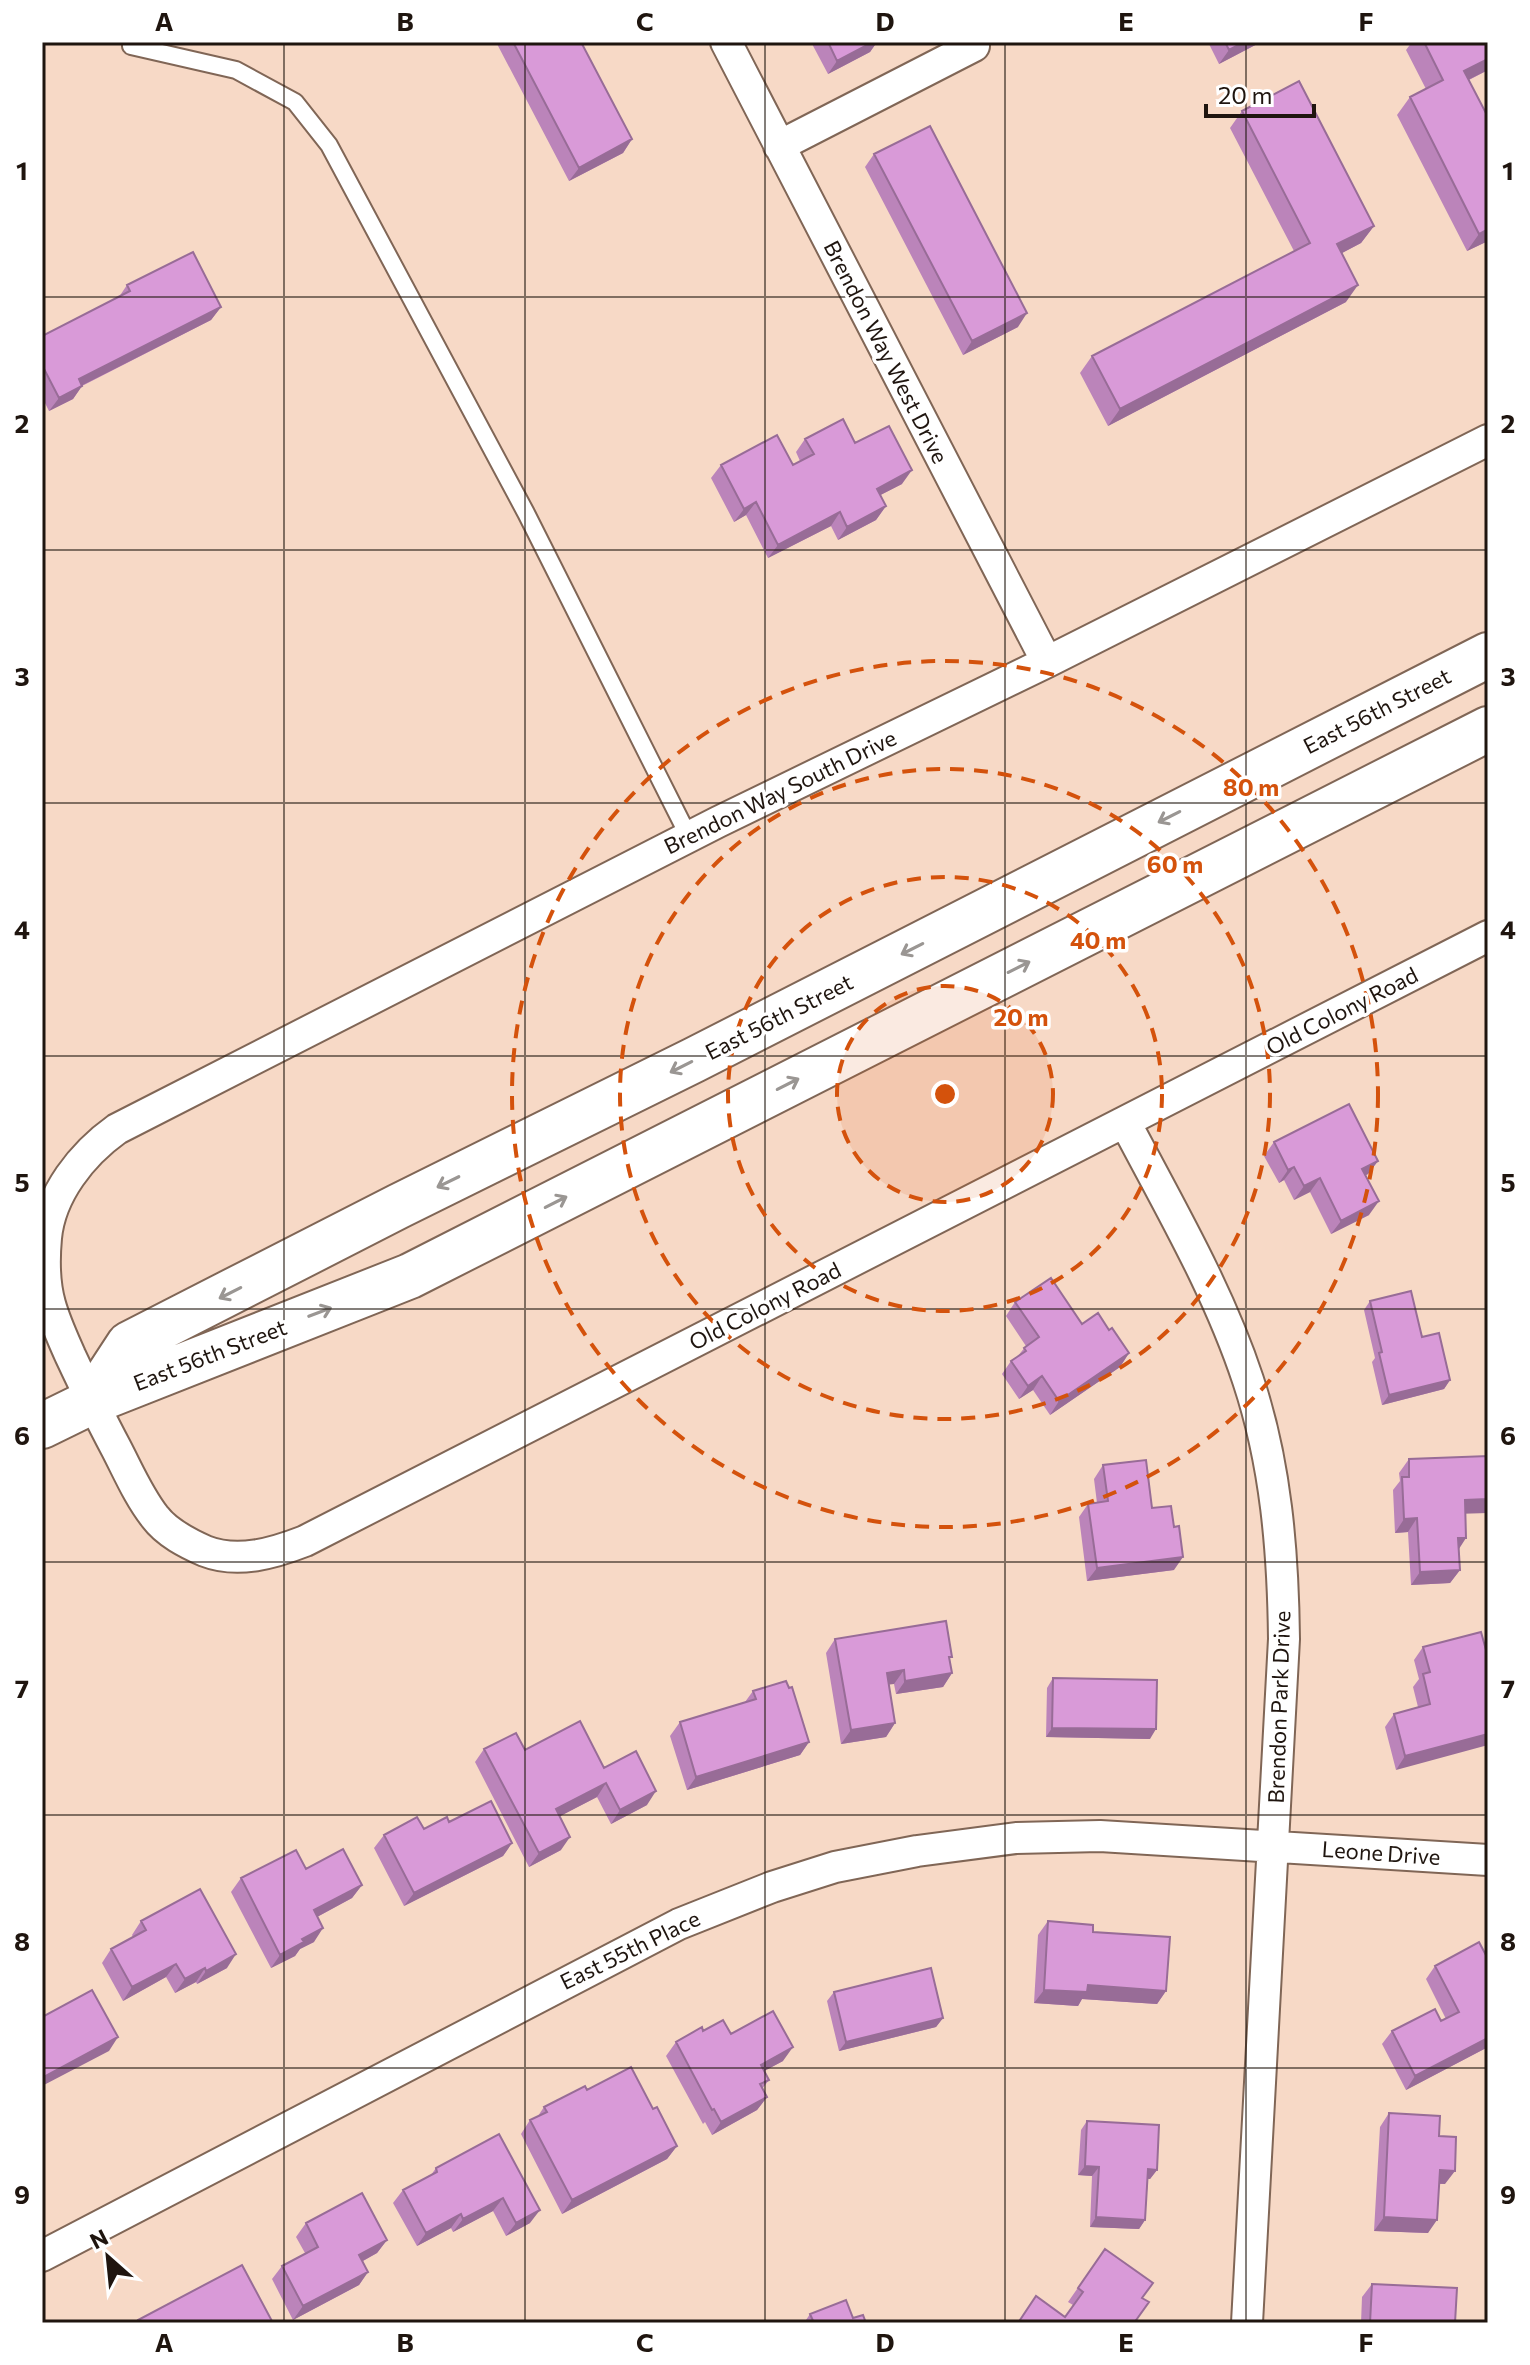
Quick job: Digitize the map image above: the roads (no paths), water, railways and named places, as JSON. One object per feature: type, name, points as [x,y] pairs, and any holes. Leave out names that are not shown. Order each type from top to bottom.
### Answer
[{"type":"main road","name":"East 56th Street","points":[[91,1402],[129,1344],[1488,655]]},
{"type":"main road","name":"East 56th Street","points":[[42,1426],[91,1402],[410,1276],[1488,729]]},
{"type":"street","name":"Brendon Way West Drive","points":[[726,42],[1047,662]]},
{"type":"street","points":[[779,146],[974,46]]},
{"type":"street","name":"Brendon Way South Drive","points":[[91,1402],[55,1320],[44,1271],[46,1237],[49,1220],[62,1190],[80,1162],[117,1129],[689,837],[1047,662],[1488,440]]},
{"type":"street","name":"Old Colony Road","points":[[91,1402],[130,1476],[154,1516],[166,1528],[209,1552],[242,1557],[279,1551],[334,1526],[1488,936]]},
{"type":"street","name":"Brendon Park Drive","points":[[1125,1122],[1203,1271],[1248,1379],[1266,1443],[1279,1523],[1284,1639],[1247,2323]]},
{"type":"street","name":"East 55th Place","points":[[42,2256],[634,1946],[679,1924],[772,1887],[868,1860],[1016,1838],[1100,1836],[1273,1847]]},
{"type":"street","name":"Leone Drive","points":[[1273,1847],[1488,1860]]},
{"type":"lane","points":[[131,46],[236,70],[295,102],[329,145],[526,513],[689,837]]}]
